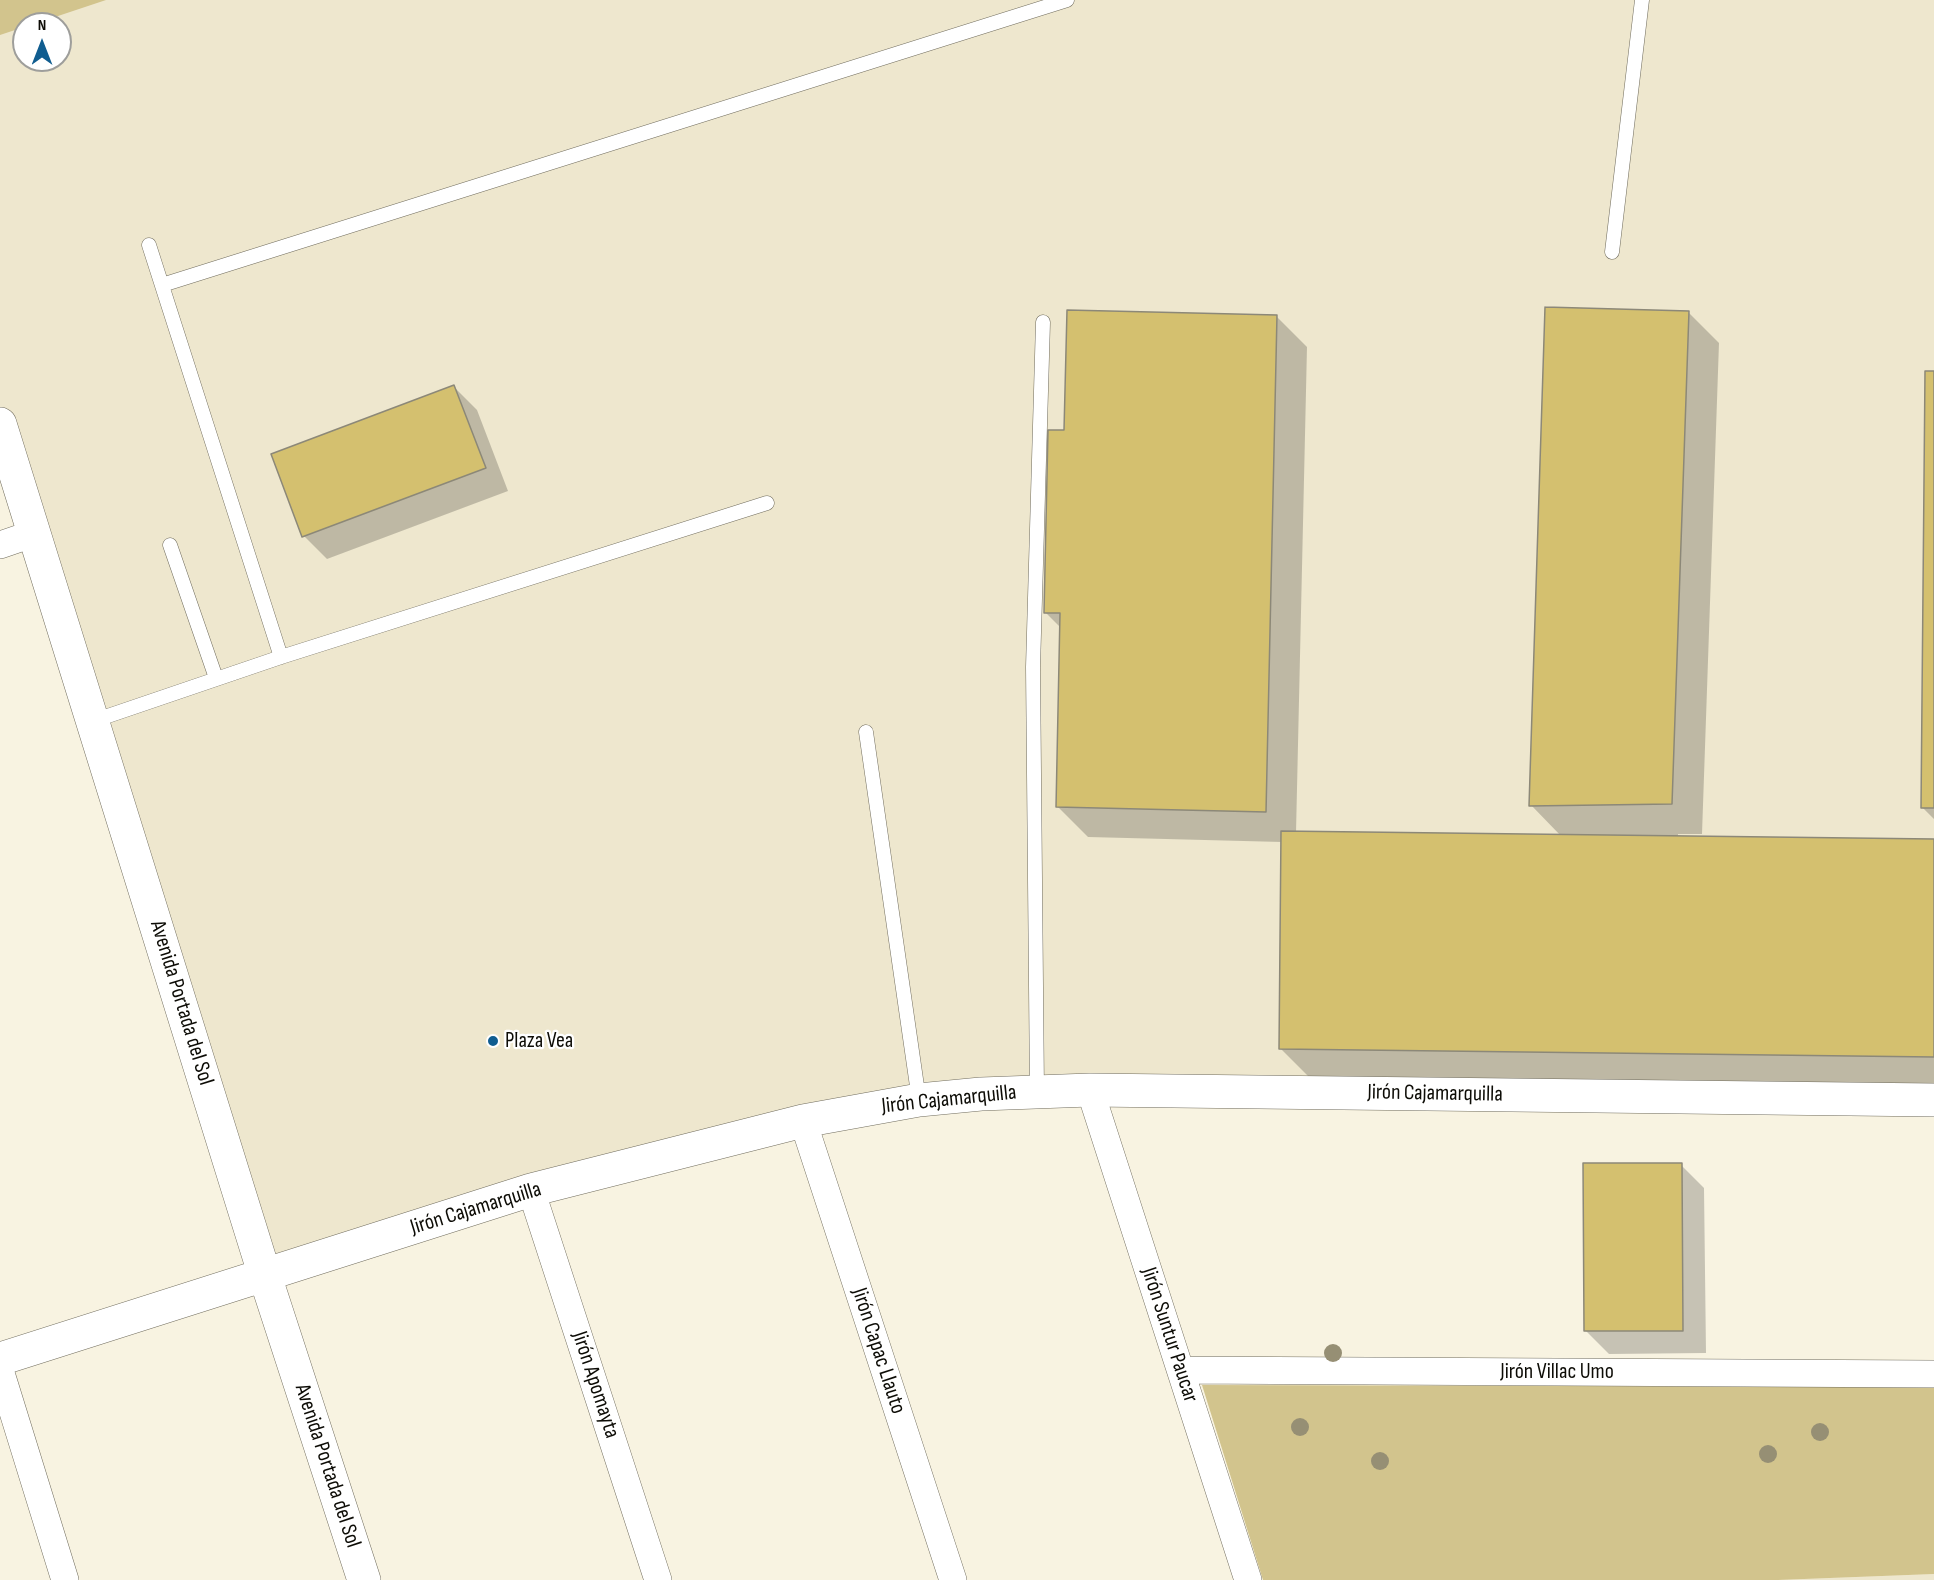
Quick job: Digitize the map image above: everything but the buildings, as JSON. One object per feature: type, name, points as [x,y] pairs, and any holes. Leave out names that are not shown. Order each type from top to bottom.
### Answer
[{"type":"street","name":"Avenida Portada del Sol","points":[[0,424],[265,1276],[364,1580]]},
{"type":"street","points":[[0,545],[35,533]]},
{"type":"street","name":"Jirón Cajamarquilla","points":[[0,1359],[531,1190],[803,1121],[919,1100],[981,1094],[1090,1090],[1934,1100]]},
{"type":"street","name":"Jirón Suntur Paucar","points":[[1090,1090],[1248,1580]]},
{"type":"street","name":"Jirón Capac Llauto","points":[[803,1121],[953,1580]]},
{"type":"street","name":"Jirón Apomayta","points":[[531,1190],[658,1580]]},
{"type":"street","points":[[0,1370],[65,1580]]},
{"type":"street","name":"Jirón Villac Umo","points":[[1181,1370],[1934,1374]]},
{"type":"lane","points":[[162,285],[1066,0]]},
{"type":"lane","points":[[1612,252],[1642,0]]},
{"type":"lane","points":[[149,245],[281,657]]},
{"type":"lane","points":[[1037,1092],[1033,667],[1043,322]]},
{"type":"lane","points":[[93,721],[216,678],[767,503]]},
{"type":"lane","points":[[170,545],[216,678]]},
{"type":"lane","points":[[866,732],[919,1100]]},
{"type":"shaded area","points":[[0,0],[1934,0],[1934,1102],[1107,1095],[824,1122],[262,1280],[0,448]]},
{"type":"shaded area","points":[[0,0],[106,0],[70,12],[12,12],[12,31],[0,35]]},
{"type":"shaded area","points":[[1202,1385],[1934,1387],[1934,1574],[1778,1580],[1263,1580]]},
{"type":"shaded area","points":[[1934,1574],[1934,1580],[1778,1580]]},
{"type":"place","name":"Plaza Vea","points":[[493,1041]]}]
